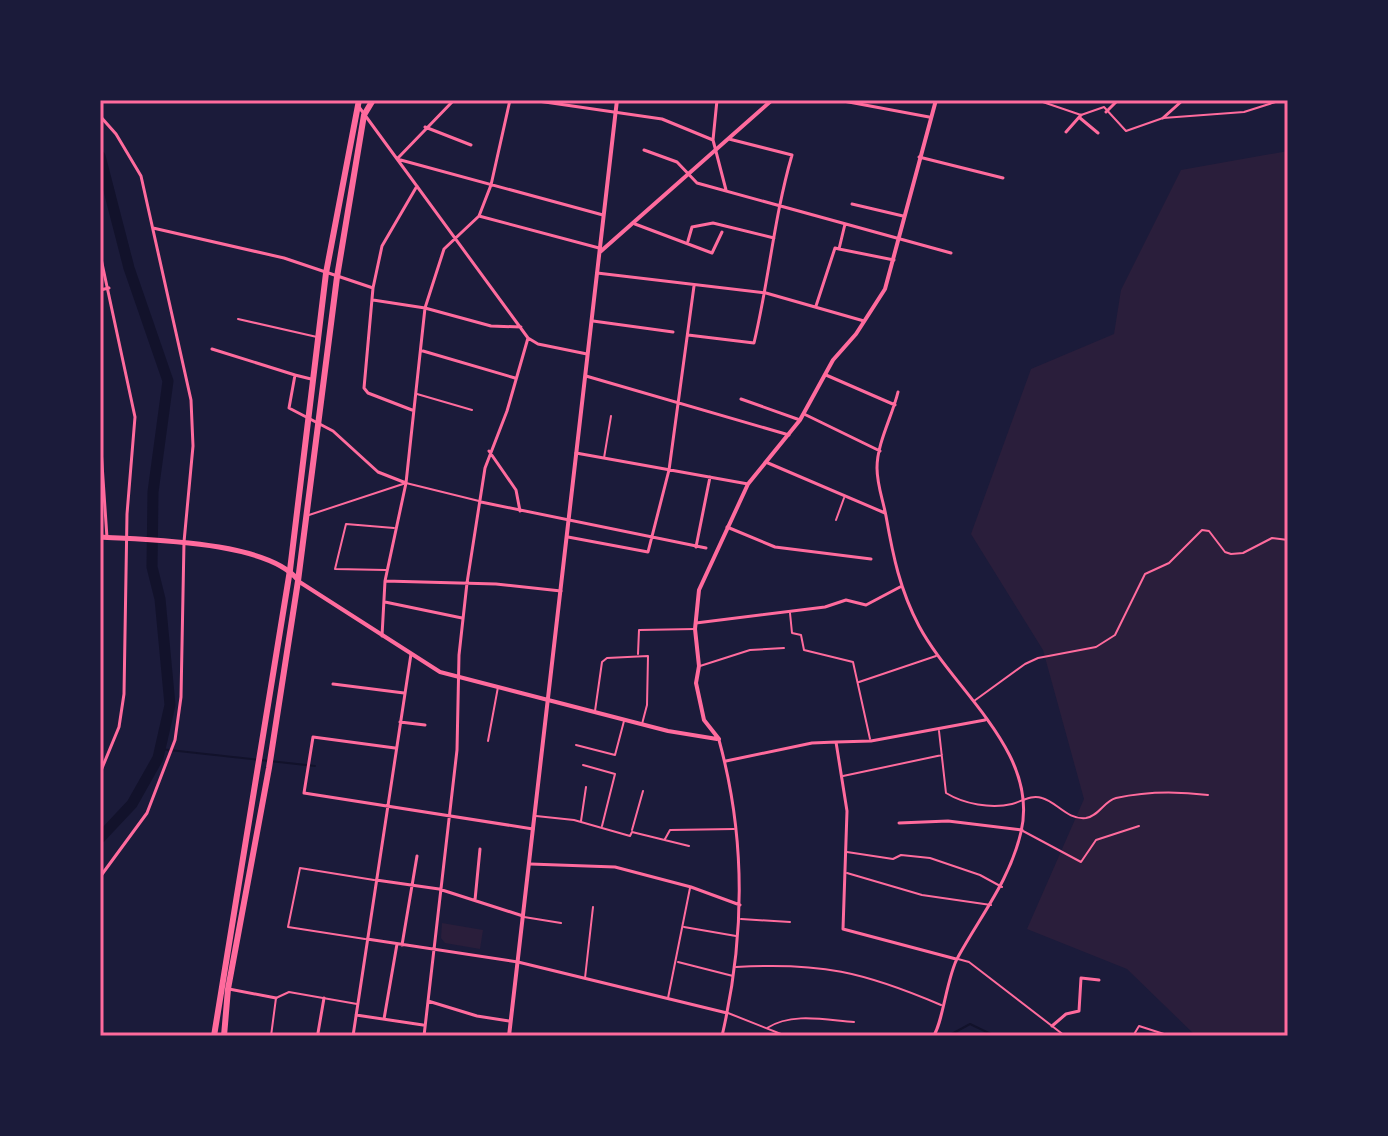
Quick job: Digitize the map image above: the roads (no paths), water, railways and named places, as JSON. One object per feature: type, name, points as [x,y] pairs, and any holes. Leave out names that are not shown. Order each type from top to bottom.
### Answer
[{"type":"main road","points":[[224,1036],[228,989],[269,768],[298,581],[337,277],[364,115],[373,100]]},
{"type":"main road","points":[[214,1036],[290,570],[326,273],[356,101]]},
{"type":"main road","points":[[103,537],[181,541],[254,556],[290,570],[298,581]]},
{"type":"street","points":[[397,159],[454,100]]},
{"type":"street","points":[[382,636],[385,581],[406,483],[425,308],[444,249],[479,216],[491,185],[510,100]]},
{"type":"street","points":[[531,100],[662,119],[713,140]]},
{"type":"street","points":[[509,1036],[617,100]]},
{"type":"street","points":[[717,100],[714,152],[726,190]]},
{"type":"street","points":[[600,250],[635,224],[772,100]]},
{"type":"street","points":[[838,100],[929,117]]},
{"type":"street","points":[[722,1036],[741,919],[736,829],[726,761],[719,739],[704,720],[698,700],[696,626],[699,590],[748,484],[800,420],[833,360],[865,321],[885,289],[936,100]]},
{"type":"street","points":[[1105,110],[1118,100]]},
{"type":"street","points":[[1163,118],[1183,100]]},
{"type":"street","points":[[356,101],[528,338],[538,344],[587,354]]},
{"type":"street","points":[[100,116],[116,134],[141,176],[191,400],[193,446],[181,541],[181,697],[175,740],[147,813],[100,877]]},
{"type":"street","points":[[1066,132],[1080,116],[1098,133]]},
{"type":"street","points":[[425,127],[442,137],[471,145]]},
{"type":"street","points":[[688,335],[754,343],[766,293],[778,204],[792,155],[729,139]]},
{"type":"street","points":[[644,150],[677,162],[697,183],[951,253]]},
{"type":"street","points":[[919,157],[1003,178]]},
{"type":"street","points":[[397,159],[603,215]]},
{"type":"street","points":[[412,410],[368,393],[364,388],[373,288],[382,246],[417,186]]},
{"type":"street","points":[[852,204],[905,216]]},
{"type":"street","points":[[479,216],[600,250]]},
{"type":"street","points":[[688,241],[692,227],[713,223],[774,238]]},
{"type":"street","points":[[635,224],[688,241],[712,253],[722,232]]},
{"type":"street","points":[[839,249],[845,224]]},
{"type":"street","points":[[153,228],[210,238],[373,288]]},
{"type":"street","points":[[816,306],[835,248],[894,260]]},
{"type":"street","points":[[100,254],[135,417],[126,538],[124,694],[119,727],[100,773]]},
{"type":"street","points":[[597,273],[766,293],[865,321]]},
{"type":"street","points":[[568,537],[648,552],[669,470],[694,286]]},
{"type":"street","points":[[100,290],[109,288]]},
{"type":"street","points":[[373,300],[425,308],[491,326],[521,327]]},
{"type":"street","points":[[593,321],[673,332]]},
{"type":"street","points":[[424,1036],[457,750],[462,618],[467,583],[489,451],[528,338]]},
{"type":"street","points":[[212,349],[313,379]]},
{"type":"street","points":[[422,350],[515,378]]},
{"type":"street","points":[[295,375],[289,408],[317,421],[378,472],[406,483]]},
{"type":"street","points":[[826,375],[895,405]]},
{"type":"street","points":[[586,376],[679,400],[789,435]]},
{"type":"street","points":[[898,392],[877,468],[892,562],[901,587],[937,656],[973,701],[1012,759],[1023,798],[1022,830],[1002,887],[956,959],[941,1005],[940,1027],[933,1036]]},
{"type":"street","points":[[741,399],[800,420]]},
{"type":"street","points":[[804,414],[880,451]]},
{"type":"street","points":[[100,434],[103,537]]},
{"type":"street","points":[[489,451],[516,490],[520,511]]},
{"type":"street","points":[[576,453],[748,484]]},
{"type":"street","points":[[768,463],[885,513]]},
{"type":"street","points":[[696,547],[710,477]]},
{"type":"street","points":[[481,502],[706,548]]},
{"type":"street","points":[[727,527],[775,547],[871,559]]},
{"type":"street","points":[[298,581],[411,654],[460,679],[642,724],[719,739]]},
{"type":"street","points":[[385,581],[467,583],[561,591]]},
{"type":"street","points":[[696,626],[846,600],[866,605],[901,587]]},
{"type":"street","points":[[385,602],[462,618]]},
{"type":"street","points":[[353,1036],[365,939],[411,654]]},
{"type":"street","points":[[333,684],[404,693]]},
{"type":"street","points":[[726,761],[812,743],[871,741],[985,720]]},
{"type":"street","points":[[400,722],[425,725]]},
{"type":"street","points":[[395,748],[313,737],[304,793],[534,829]]},
{"type":"street","points":[[836,742],[847,811],[843,929],[956,959]]},
{"type":"street","points":[[899,823],[948,821],[1022,830]]},
{"type":"street","points":[[475,900],[480,849]]},
{"type":"street","points":[[384,1019],[417,856]]},
{"type":"street","points":[[530,864],[615,867],[691,887],[740,905]]},
{"type":"street","points":[[374,880],[439,889],[523,916]]},
{"type":"street","points":[[365,939],[518,962],[727,1013]]},
{"type":"street","points":[[1052,1026],[1066,1014],[1079,1011],[1081,978],[1099,980]]},
{"type":"street","points":[[228,989],[276,998]]},
{"type":"street","points":[[318,1033],[324,998]]},
{"type":"street","points":[[428,1001],[477,1016],[511,1021]]},
{"type":"street","points":[[356,1015],[425,1025]]},
{"type":"lane","points":[[1037,100],[1080,116],[1105,110]]},
{"type":"lane","points":[[1105,110],[1107,100]]},
{"type":"lane","points":[[1105,110],[1126,131],[1163,118],[1244,112],[1282,100]]},
{"type":"lane","points":[[238,319],[318,338]]},
{"type":"lane","points":[[416,393],[472,410]]},
{"type":"lane","points":[[604,458],[611,416]]},
{"type":"lane","points":[[305,516],[406,483],[481,502]]},
{"type":"lane","points":[[836,520],[844,497]]},
{"type":"lane","points":[[387,570],[335,569],[346,524],[394,528]]},
{"type":"lane","points":[[973,701],[1025,664],[1038,658],[1096,647],[1115,635],[1145,574],[1169,563],[1202,530],[1209,531],[1225,552],[1231,554],[1243,553],[1272,538],[1288,540]]},
{"type":"lane","points":[[790,612],[792,633],[801,635],[804,650],[853,662],[871,741]]},
{"type":"lane","points":[[638,656],[639,630],[696,626]]},
{"type":"lane","points":[[699,666],[750,650],[784,648]]},
{"type":"lane","points":[[595,713],[602,662],[607,658],[648,656],[642,724]]},
{"type":"lane","points":[[859,682],[937,656]]},
{"type":"lane","points":[[488,741],[498,687]]},
{"type":"lane","points":[[576,745],[615,755],[625,720]]},
{"type":"lane","points":[[939,730],[946,793],[956,799],[996,805],[1013,804],[1023,798],[1042,798],[1059,810],[1085,818],[1113,799],[1153,791],[1208,795]]},
{"type":"lane","points":[[842,776],[942,755]]},
{"type":"lane","points":[[583,765],[615,774],[602,829]]},
{"type":"lane","points":[[581,822],[586,787]]},
{"type":"lane","points":[[535,816],[581,822],[630,836],[643,791]]},
{"type":"lane","points":[[1022,830],[1081,862],[1096,840],[1139,826]]},
{"type":"lane","points":[[664,840],[670,830],[736,829]]},
{"type":"lane","points":[[632,832],[689,846]]},
{"type":"lane","points":[[847,852],[893,859],[901,855],[930,858],[1002,887]]},
{"type":"lane","points":[[365,939],[288,927],[300,868],[374,880]]},
{"type":"lane","points":[[846,873],[922,895],[991,905]]},
{"type":"lane","points":[[668,998],[691,887]]},
{"type":"lane","points":[[585,978],[593,907]]},
{"type":"lane","points":[[523,916],[561,923]]},
{"type":"lane","points":[[741,919],[790,922]]},
{"type":"lane","points":[[683,927],[739,937]]},
{"type":"lane","points":[[956,959],[969,962],[1065,1036]]},
{"type":"lane","points":[[677,961],[733,976]]},
{"type":"lane","points":[[734,967],[829,967],[895,985],[941,1005]]},
{"type":"lane","points":[[271,1036],[276,998],[289,992],[357,1004]]},
{"type":"lane","points":[[727,1013],[786,1036]]},
{"type":"lane","points":[[767,1028],[776,1022],[802,1018],[854,1022]]},
{"type":"lane","points":[[1133,1036],[1139,1026],[1167,1035]]},
{"type":"waterway","points":[[100,156],[129,268],[168,381],[153,492],[152,567],[160,599],[170,705],[158,758],[132,804],[100,838]]},
{"type":"waterway","points":[[160,749],[315,766]]},
{"type":"waterway","points":[[948,1036],[970,1024],[995,1036]]}]
